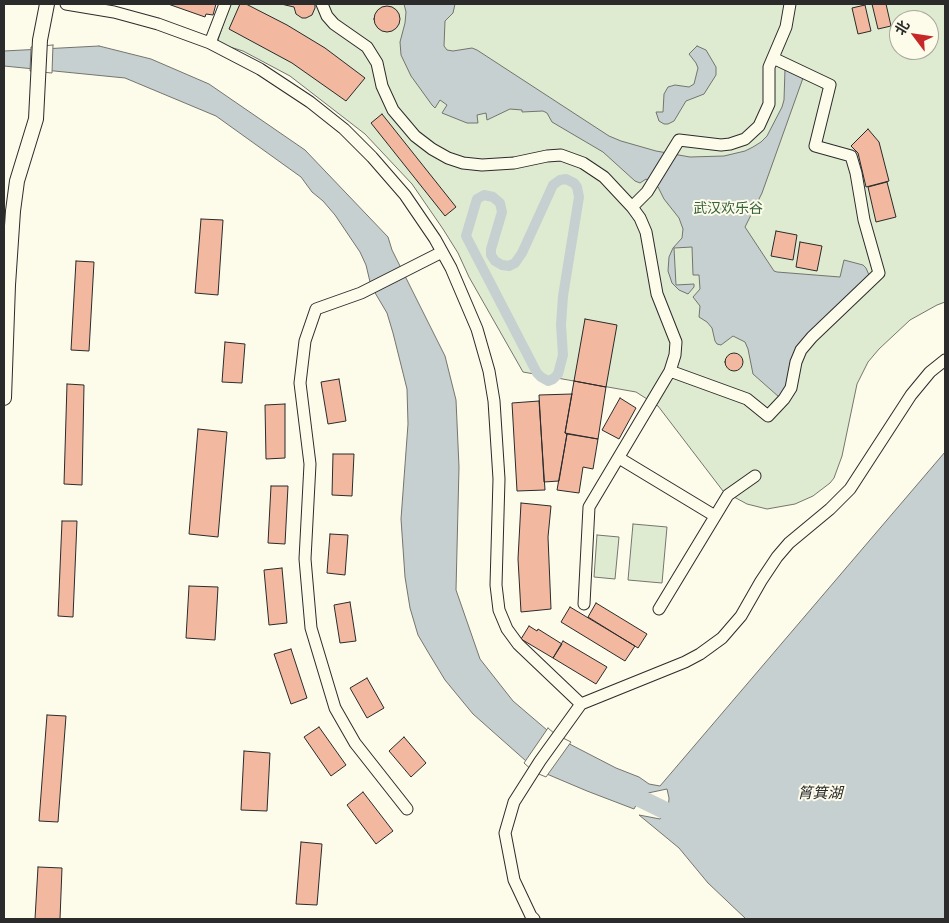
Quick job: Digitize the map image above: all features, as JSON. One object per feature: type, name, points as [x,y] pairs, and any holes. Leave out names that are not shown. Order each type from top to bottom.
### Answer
[{"type":"main road","points":[[4,398],[8,285],[14,211],[18,181],[36,119],[40,40],[47,4]]},
{"type":"street","points":[[66,4],[127,15],[158,24],[210,43],[285,84],[344,129],[372,157],[419,214],[451,268],[477,329],[489,371],[494,401],[499,479],[496,585],[499,610],[507,628],[518,644],[581,704]]},
{"type":"street","points":[[210,43],[225,4]]},
{"type":"street","points":[[322,4],[327,16],[334,24],[368,47],[376,63],[382,86],[393,110],[415,136],[427,146],[448,158],[473,165],[498,165],[554,155],[567,156],[583,163],[604,177],[632,206],[640,218],[646,232],[658,294],[676,342],[676,355],[670,372],[589,507],[584,604]]},
{"type":"street","points":[[632,206],[643,197],[679,140],[721,145],[730,144],[745,139],[759,126],[767,111],[770,98],[769,67],[786,27],[790,4]]},
{"type":"street","points":[[670,372],[746,399],[768,416],[784,399],[791,388],[800,350],[880,273],[864,220],[856,173],[851,156],[814,146],[830,85],[772,58]]},
{"type":"street","points":[[407,809],[355,743],[335,708],[312,628],[305,559],[310,464],[300,383],[305,341],[316,309],[361,293],[442,252]]},
{"type":"street","points":[[534,919],[514,880],[505,833],[514,802],[524,785],[581,704],[685,662],[722,638],[741,616],[777,557],[789,543],[830,509],[850,489],[911,395],[930,372],[945,360]]},
{"type":"street","points":[[619,458],[715,516]]},
{"type":"street","points":[[659,609],[728,495],[755,476]]},
{"type":"green space","name":"武汉欢乐谷","points":[[230,4],[945,4],[945,302],[910,320],[868,362],[857,384],[842,456],[834,478],[830,483],[813,496],[795,504],[767,509],[747,504],[723,491],[658,406],[636,392],[523,372],[469,277],[458,253],[412,184],[365,134],[290,76],[243,51],[217,43]]},
{"type":"green space","points":[[633,524],[667,527],[662,583],[628,580]]},
{"type":"green space","points":[[597,535],[619,537],[615,579],[594,577]]},
{"type":"water","points":[[404,4],[455,4],[453,13],[445,21],[444,46],[447,50],[472,48],[477,50],[609,136],[656,151],[690,157],[724,156],[745,151],[761,142],[767,136],[782,107],[785,69],[803,78],[762,193],[745,227],[774,271],[840,277],[844,260],[863,265],[869,275],[796,350],[790,364],[786,388],[779,397],[753,374],[745,342],[733,336],[721,345],[717,344],[712,328],[699,317],[700,306],[693,297],[700,289],[699,275],[693,275],[692,247],[674,248],[676,285],[694,284],[694,287],[688,294],[679,290],[672,283],[668,271],[669,257],[673,248],[682,238],[683,229],[679,218],[664,199],[658,187],[646,179],[640,183],[635,181],[603,152],[552,122],[547,113],[543,111],[522,112],[522,110],[510,109],[487,120],[486,113],[477,115],[478,123],[467,123],[442,113],[447,105],[440,100],[435,108],[411,76],[401,55],[400,42],[406,12]]},
{"type":"water","name":"筲箕湖","points":[[99,46],[151,59],[209,84],[305,150],[388,237],[392,250],[445,356],[456,400],[459,467],[456,590],[480,659],[513,701],[554,736],[616,768],[639,777],[649,784],[660,786],[945,452],[945,919],[746,919],[708,883],[679,848],[639,815],[660,819],[668,812],[669,798],[667,789],[648,793],[643,792],[634,809],[587,791],[535,769],[473,714],[445,680],[428,652],[418,635],[410,608],[405,577],[401,519],[408,424],[407,389],[387,313],[371,286],[366,265],[360,252],[335,215],[312,192],[301,177],[216,116],[125,78],[4,66],[4,51]]},
{"type":"water","points":[[697,46],[706,50],[716,67],[716,75],[704,94],[686,101],[674,121],[664,124],[659,121],[656,112],[663,112],[664,94],[668,87],[675,85],[689,87],[694,84],[698,68],[689,54]]},
{"type":"pier","points":[[53,45],[52,73],[30,71],[31,47]]},
{"type":"pier","points":[[548,728],[571,742],[546,777],[534,772],[524,763]]},
{"type":"building","points":[[168,4],[216,4],[213,15],[206,14],[205,17]]},
{"type":"building","points":[[240,4],[246,4],[287,25],[325,48],[365,78],[346,101],[292,63],[229,29]]},
{"type":"building","points":[[281,4],[315,4],[315,8],[312,15],[302,18],[296,14],[294,7]]},
{"type":"building","points":[[872,4],[886,4],[889,26],[878,29]]},
{"type":"building","points":[[865,5],[871,31],[858,34],[852,8]]},
{"type":"building","points":[[387,6],[396,10],[400,19],[396,28],[387,32],[378,28],[374,19],[378,10]]},
{"type":"building","points":[[382,114],[456,207],[445,216],[371,123]]},
{"type":"building","points":[[868,129],[879,142],[889,181],[866,187],[858,153],[851,146]]},
{"type":"building","points":[[887,182],[896,217],[876,222],[868,187]]},
{"type":"building","points":[[201,219],[223,220],[218,295],[195,293]]},
{"type":"building","points":[[776,231],[797,235],[793,260],[771,256]]},
{"type":"building","points":[[800,242],[822,246],[817,271],[796,267]]},
{"type":"building","points":[[76,261],[94,262],[89,351],[71,350]]},
{"type":"building","points":[[585,319],[617,325],[606,387],[574,381]]},
{"type":"building","points":[[225,342],[245,344],[242,383],[222,382]]},
{"type":"building","points":[[734,353],[740,356],[743,362],[740,368],[734,371],[728,368],[725,362],[728,356]]},
{"type":"building","points":[[339,379],[346,421],[328,424],[321,382]]},
{"type":"building","points":[[574,381],[606,387],[598,439],[565,433]]},
{"type":"building","points":[[67,384],[84,385],[82,485],[64,484]]},
{"type":"building","points":[[572,394],[559,481],[544,482],[539,395]]},
{"type":"building","points":[[620,398],[636,408],[619,439],[602,430]]},
{"type":"building","points":[[539,401],[545,490],[517,491],[512,403]]},
{"type":"building","points":[[285,404],[285,458],[266,459],[265,405]]},
{"type":"building","points":[[198,429],[227,432],[218,537],[189,534]]},
{"type":"building","points":[[567,434],[598,439],[593,469],[583,467],[579,493],[557,490]]},
{"type":"building","points":[[333,454],[354,454],[352,496],[332,495]]},
{"type":"building","points":[[271,486],[288,486],[285,544],[268,543]]},
{"type":"building","points":[[521,503],[551,506],[548,537],[551,609],[521,612],[518,559]]},
{"type":"building","points":[[62,521],[77,521],[73,617],[58,616]]},
{"type":"building","points":[[330,534],[348,535],[345,575],[327,573]]},
{"type":"building","points":[[282,568],[287,623],[269,625],[264,570]]},
{"type":"building","points":[[189,586],[218,587],[215,640],[186,638]]},
{"type":"building","points":[[350,602],[356,641],[340,643],[334,605]]},
{"type":"building","points":[[596,603],[647,634],[638,648],[588,617]]},
{"type":"building","points":[[570,607],[635,646],[625,661],[561,622]]},
{"type":"building","points":[[529,626],[537,631],[538,629],[562,644],[553,658],[521,639]]},
{"type":"building","points":[[563,641],[607,667],[596,684],[553,658]]},
{"type":"building","points":[[291,649],[307,698],[291,704],[274,654]]},
{"type":"building","points":[[367,678],[384,708],[367,718],[350,688]]},
{"type":"building","points":[[47,715],[66,716],[58,822],[39,821]]},
{"type":"building","points":[[319,727],[346,765],[331,776],[304,737]]},
{"type":"building","points":[[404,737],[426,763],[411,777],[389,751]]},
{"type":"building","points":[[244,751],[270,753],[267,811],[241,810]]},
{"type":"building","points":[[363,792],[393,831],[376,844],[347,805]]},
{"type":"building","points":[[301,842],[322,844],[317,905],[296,904]]},
{"type":"building","points":[[38,867],[62,868],[60,919],[35,919]]},
{"type":"waterway","points":[[566,179],[577,187],[579,197],[563,296],[561,325],[563,355],[558,374],[548,381],[537,373],[466,236],[477,199],[484,195],[493,197],[500,203],[502,212],[491,255],[495,261],[502,265],[509,266],[515,263],[522,253],[553,185],[560,180],[566,179]]},
{"type":"waterway","points":[[619,788],[668,812]]}]
